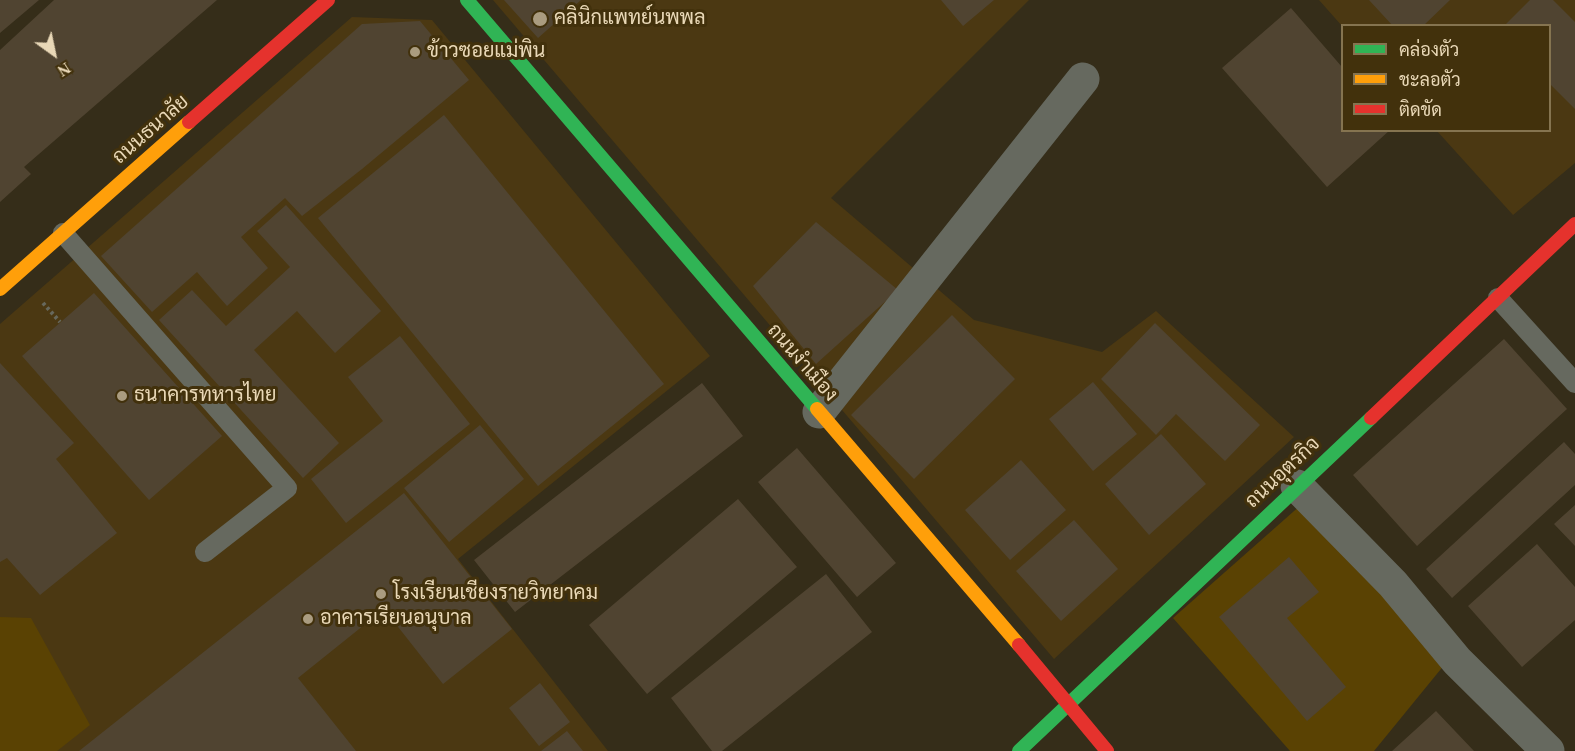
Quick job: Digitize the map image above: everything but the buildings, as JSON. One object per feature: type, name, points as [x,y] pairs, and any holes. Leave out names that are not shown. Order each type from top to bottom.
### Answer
[{"type":"street","name":"ถนนธนาลัย","points":[[0,289],[328,0]]},
{"type":"street","name":"ถนนงำเมือง","points":[[467,0],[1107,751]]},
{"type":"street","points":[[819,412],[1083,79]]},
{"type":"street","name":"ถนนอุตรกิจ","points":[[1019,751],[1575,224]]},
{"type":"street","points":[[1297,486],[1393,584],[1456,661],[1548,751]]},
{"type":"lane","points":[[63,233],[287,488],[204,552]]},
{"type":"lane","points":[[1498,298],[1575,383]]},
{"type":"path","points":[[37,297],[60,322]]},
{"type":"shaded area","points":[[493,0],[1029,0],[831,198],[974,320],[1102,352],[1156,311],[1294,437],[1054,659]]},
{"type":"shaded area","points":[[1319,0],[1575,0],[1575,163],[1513,215],[1438,132],[1551,132],[1551,24],[1341,25]]},
{"type":"shaded area","points":[[352,17],[432,20],[710,356],[458,559],[608,751],[0,751],[0,324]]},
{"type":"shaded area","points":[[1302,504],[1445,664],[1374,751],[1290,751],[1173,618]]},
{"type":"shaded area","points":[[0,617],[31,618],[90,725],[57,751],[0,751]]},
{"type":"traffic: fast","points":[[467,0],[817,409]]},
{"type":"traffic: fast","points":[[1019,751],[1371,418]]},
{"type":"traffic: slow","points":[[0,289],[189,122]]},
{"type":"traffic: slow","points":[[817,409],[1019,645]]},
{"type":"traffic: jam","points":[[189,122],[328,0]]},
{"type":"traffic: jam","points":[[1371,418],[1575,224]]},
{"type":"traffic: jam","points":[[1019,645],[1107,751]]},
{"type":"place","name":"คลินิกแพทย์นพพล","points":[[540,19]]},
{"type":"place","name":"ข้าวซอยแม่พิน","points":[[415,52]]},
{"type":"place","name":"ธนาคารทหารไทย","points":[[122,396]]},
{"type":"place","name":"โรงเรียนเชียงรายวิทยาคม","points":[[381,594]]},
{"type":"place","name":"อาคารเรียนอนุบาล","points":[[308,619]]}]
